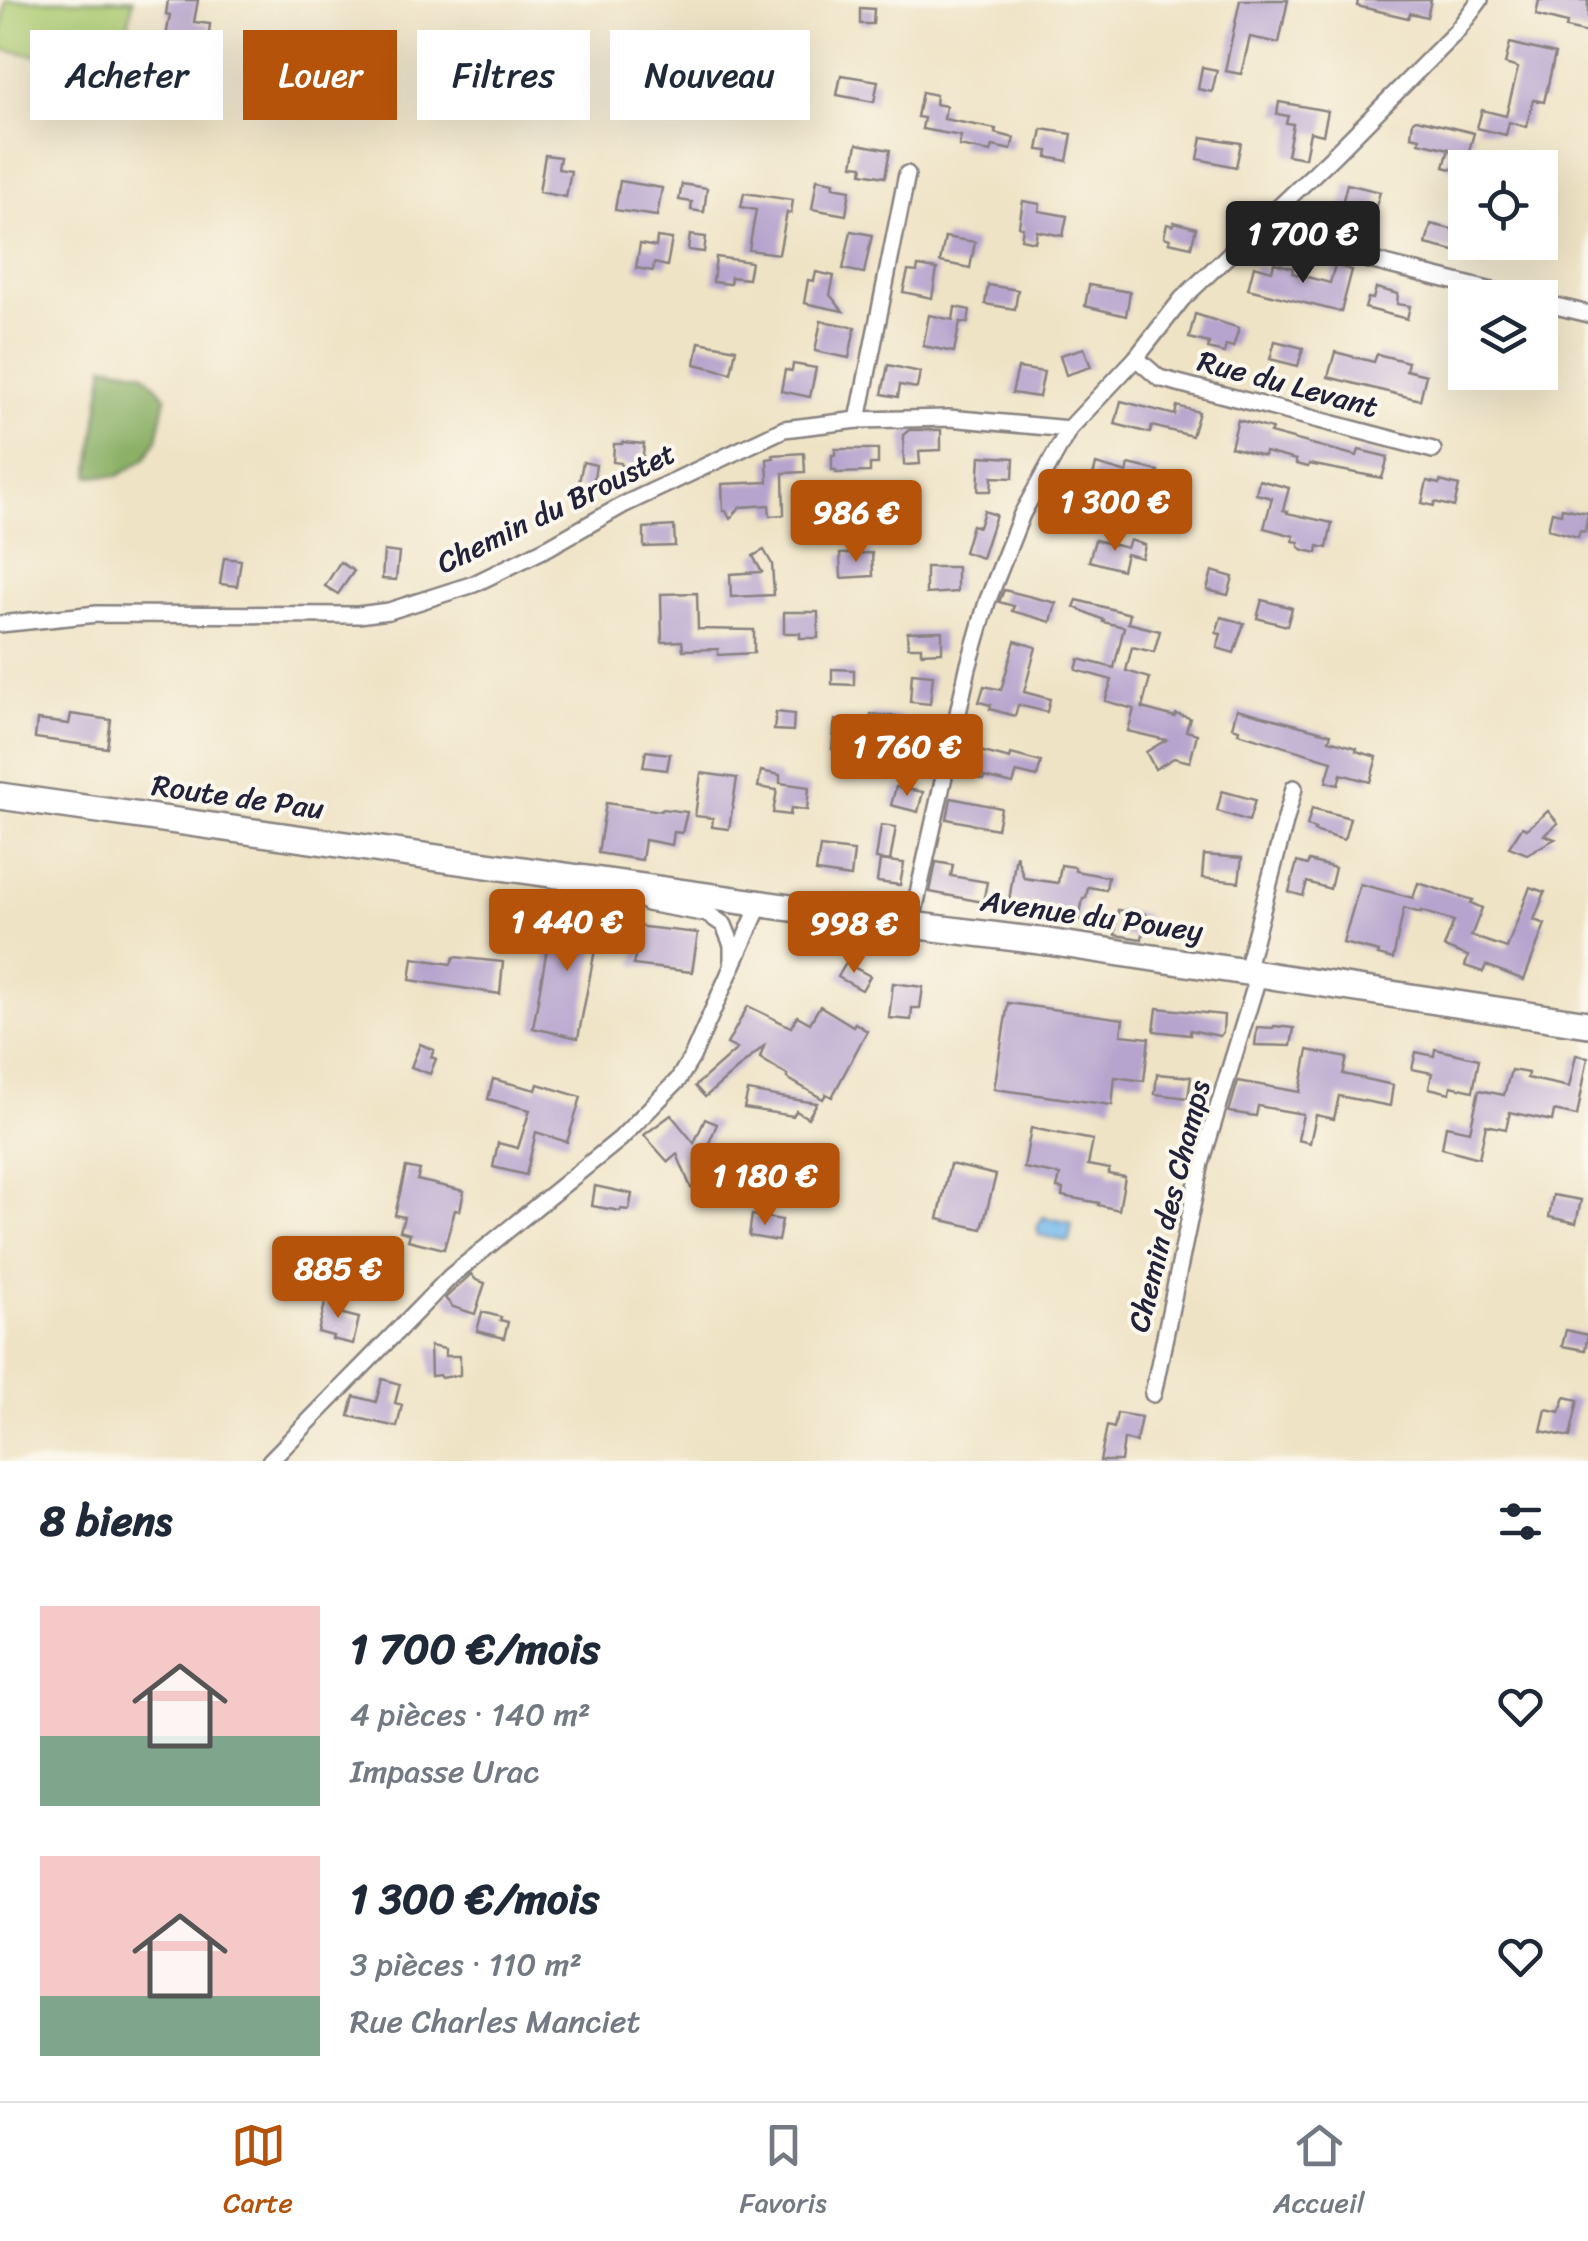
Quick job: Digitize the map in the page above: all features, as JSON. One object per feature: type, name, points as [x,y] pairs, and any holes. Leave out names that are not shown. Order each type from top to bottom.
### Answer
[{"type":"main road","name":"Route de Pau","points":[[0,796],[467,863]]},
{"type":"main road","name":"Avenue du Pouey","points":[[467,863],[1048,942],[1588,1024]]},
{"type":"street","points":[[910,925],[968,668],[987,602],[1022,514],[1068,429],[1136,358],[1182,299],[1335,154],[1450,38],[1480,0]]},
{"type":"street","points":[[858,420],[907,174]]},
{"type":"street","points":[[1254,231],[1449,280]]},
{"type":"street","points":[[1558,306],[1588,314]]},
{"type":"street","name":"Rue du Levant","points":[[1136,358],[1160,378],[1433,450]]},
{"type":"street","name":"Chemin du Broustet","points":[[0,624],[97,614],[358,615],[390,611],[474,584],[623,505],[784,428],[858,420],[949,418],[1068,429]]},
{"type":"street","name":"Chemin des Champs","points":[[1153,1394],[1200,1163],[1252,973],[1294,788]]},
{"type":"street","points":[[628,884],[647,903],[708,914],[724,925],[732,945],[732,968]]},
{"type":"street","points":[[270,1461],[450,1276],[620,1139],[678,1080],[761,902]]},
{"type":"green space","points":[[6,0],[133,0],[127,30],[30,30],[30,54],[0,49]]},
{"type":"green space","points":[[105,365],[143,372],[166,397],[157,439],[145,459],[118,476],[89,476]]},
{"type":"water","points":[[1043,1217],[1072,1223],[1069,1242],[1039,1235],[1037,1228]]},
{"type":"building","points":[[168,0],[198,0],[194,22],[210,24],[209,30],[167,30],[170,15],[166,14]]},
{"type":"building","points":[[1240,0],[1288,0],[1279,43],[1250,37],[1241,74],[1225,71]]},
{"type":"building","points":[[1358,0],[1431,0],[1427,17],[1410,13],[1408,18],[1357,6]]},
{"type":"building","points":[[1539,0],[1588,0],[1588,33],[1536,15]]},
{"type":"building","points":[[860,8],[874,9],[873,24],[860,24]]},
{"type":"building","points":[[1510,43],[1555,54],[1544,102],[1534,100],[1526,127],[1509,122],[1506,135],[1477,128],[1482,110],[1506,116],[1518,68],[1505,64]]},
{"type":"building","points":[[1202,67],[1217,70],[1212,92],[1198,89]]},
{"type":"building","points":[[841,75],[878,81],[874,102],[837,95]]},
{"type":"building","points":[[922,92],[936,95],[935,104],[946,106],[944,119],[996,129],[995,133],[1014,138],[1011,150],[993,146],[991,152],[959,146],[961,136],[922,129],[924,118],[917,117]]},
{"type":"building","points":[[1279,102],[1328,111],[1323,135],[1310,132],[1305,158],[1287,155],[1293,124],[1286,123],[1288,116],[1277,114]]},
{"type":"building","points":[[1413,121],[1474,133],[1469,150],[1449,150],[1419,142],[1420,138],[1411,136]]},
{"type":"building","points":[[1042,129],[1072,134],[1067,161],[1047,157],[1048,151],[1038,150]]},
{"type":"building","points":[[1202,137],[1241,143],[1236,167],[1198,159]]},
{"type":"building","points":[[857,144],[890,150],[885,177],[862,173],[863,166],[853,165]]},
{"type":"building","points":[[545,155],[560,157],[558,169],[571,171],[566,197],[539,192]]},
{"type":"building","points":[[817,179],[850,190],[846,215],[812,209]]},
{"type":"building","points":[[620,181],[662,188],[657,216],[615,210]]},
{"type":"building","points":[[682,184],[707,188],[704,212],[691,210],[692,202],[679,200]]},
{"type":"building","points":[[1347,184],[1380,192],[1373,217],[1341,208]]},
{"type":"building","points":[[744,193],[793,200],[779,254],[749,250],[756,210],[741,207]]},
{"type":"building","points":[[1023,201],[1040,204],[1039,211],[1067,216],[1063,236],[1037,231],[1035,242],[1021,239]]},
{"type":"building","points":[[1174,222],[1196,228],[1191,247],[1164,237],[1167,224],[1173,226]]},
{"type":"building","points":[[1431,224],[1448,228],[1448,250],[1426,244]]},
{"type":"building","points":[[851,231],[872,235],[864,273],[843,269]]},
{"type":"building","points":[[690,235],[706,237],[704,252],[688,250]]},
{"type":"building","points":[[657,237],[672,239],[667,266],[654,263],[653,271],[636,268],[640,244],[656,247]]},
{"type":"building","points":[[945,237],[975,242],[970,268],[940,262]]},
{"type":"building","points":[[716,257],[751,262],[748,279],[731,277],[730,284],[713,282]]},
{"type":"building","points":[[1274,263],[1293,268],[1292,273],[1330,283],[1335,265],[1352,270],[1341,312],[1248,289],[1254,266],[1272,271]]},
{"type":"building","points":[[918,266],[937,269],[932,298],[903,292],[908,271],[917,272]]},
{"type":"building","points":[[816,272],[834,276],[830,295],[843,311],[804,303],[808,280],[814,281]]},
{"type":"building","points":[[988,285],[1018,290],[1015,309],[985,304]]},
{"type":"building","points":[[1089,285],[1130,292],[1126,316],[1085,306]]},
{"type":"building","points":[[1376,288],[1398,294],[1397,304],[1410,306],[1407,319],[1365,308]]},
{"type":"building","points":[[955,307],[970,310],[968,323],[960,322],[954,352],[923,346],[929,315],[953,320]]},
{"type":"building","points":[[1195,314],[1239,328],[1233,347],[1226,345],[1224,353],[1208,349],[1209,343],[1189,338]]},
{"type":"building","points":[[821,321],[855,327],[849,358],[815,351]]},
{"type":"building","points":[[1275,341],[1303,348],[1298,366],[1270,359]]},
{"type":"building","points":[[699,342],[736,349],[731,373],[695,364]]},
{"type":"building","points":[[1084,348],[1091,367],[1066,375],[1060,355]]},
{"type":"building","points":[[1335,352],[1374,362],[1377,354],[1408,362],[1406,370],[1426,375],[1420,400],[1328,377]]},
{"type":"building","points":[[793,364],[816,368],[810,397],[781,391],[785,370],[792,371]]},
{"type":"building","points":[[888,365],[920,372],[917,388],[900,385],[898,397],[882,394]]},
{"type":"building","points":[[1018,368],[1044,372],[1039,397],[1012,393]]},
{"type":"building","points":[[1121,401],[1175,415],[1177,406],[1199,412],[1192,436],[1152,426],[1150,433],[1115,424]]},
{"type":"building","points":[[1238,420],[1272,429],[1270,433],[1357,456],[1359,450],[1388,457],[1382,478],[1309,464],[1308,467],[1296,464],[1296,460],[1231,447]]},
{"type":"building","points":[[909,430],[941,430],[941,450],[919,451],[920,464],[904,465],[903,435]]},
{"type":"building","points":[[614,444],[644,444],[642,467],[613,462]]},
{"type":"building","points":[[835,449],[878,449],[878,464],[870,464],[870,472],[836,473],[832,470]]},
{"type":"building","points":[[804,453],[805,472],[783,473],[784,515],[770,516],[769,505],[740,507],[730,519],[723,511],[722,484],[768,482],[767,459]]},
{"type":"building","points":[[980,456],[1014,458],[1013,478],[992,477],[991,491],[978,491]]},
{"type":"building","points":[[583,462],[596,465],[592,491],[578,488]]},
{"type":"building","points":[[1096,464],[1127,473],[1129,464],[1158,471],[1150,504],[1089,494]]},
{"type":"building","points":[[1259,480],[1289,488],[1283,510],[1287,513],[1332,523],[1327,548],[1318,546],[1317,553],[1304,550],[1299,542],[1293,541],[1294,536],[1264,528],[1272,498],[1256,494]]},
{"type":"building","points":[[1427,481],[1459,486],[1454,507],[1422,503]]},
{"type":"building","points":[[1562,508],[1588,513],[1585,532],[1580,531],[1578,537],[1548,529],[1552,512],[1561,514]]},
{"type":"building","points":[[984,511],[996,515],[982,558],[964,552],[972,525],[979,527]]},
{"type":"building","points":[[674,526],[675,546],[644,547],[644,528]]},
{"type":"building","points":[[1095,540],[1127,548],[1130,540],[1145,545],[1142,558],[1126,554],[1122,570],[1089,561]]},
{"type":"building","points":[[764,550],[772,564],[774,595],[731,597],[730,574],[762,572],[753,556]]},
{"type":"building","points":[[384,551],[399,553],[396,580],[382,579]]},
{"type":"building","points":[[872,553],[873,576],[841,578],[840,554]]},
{"type":"building","points":[[224,558],[241,560],[237,586],[220,584]]},
{"type":"building","points":[[340,562],[354,571],[338,594],[325,586]]},
{"type":"building","points":[[926,567],[957,567],[957,592],[926,594]]},
{"type":"building","points":[[1212,571],[1233,577],[1228,595],[1207,590]]},
{"type":"building","points":[[1004,590],[1056,603],[1051,622],[1012,611],[1014,606],[999,602]]},
{"type":"building","points":[[697,593],[698,629],[754,630],[754,653],[718,655],[718,649],[683,650],[682,641],[662,642],[661,594]]},
{"type":"building","points":[[1077,600],[1130,614],[1128,623],[1160,631],[1154,652],[1132,647],[1126,671],[1150,678],[1142,708],[1190,718],[1186,731],[1197,734],[1190,762],[1174,758],[1155,769],[1146,752],[1166,740],[1128,731],[1134,709],[1105,701],[1112,680],[1076,670],[1079,659],[1114,668],[1124,627],[1103,622],[1074,607]]},
{"type":"building","points":[[1262,600],[1292,608],[1287,626],[1257,618]]},
{"type":"building","points":[[784,612],[818,612],[818,638],[784,633]]},
{"type":"building","points":[[1221,617],[1244,623],[1234,653],[1217,648]]},
{"type":"building","points":[[942,631],[942,652],[921,653],[921,647],[908,647],[907,632]]},
{"type":"building","points":[[1015,641],[1036,647],[1024,692],[1050,699],[1047,712],[1018,705],[1015,716],[979,702],[984,686],[1001,690]]},
{"type":"building","points":[[832,669],[854,670],[854,685],[832,684]]},
{"type":"building","points":[[912,673],[933,675],[930,704],[910,702]]},
{"type":"building","points":[[1237,709],[1331,734],[1329,740],[1377,757],[1370,782],[1341,774],[1338,785],[1326,782],[1332,761],[1238,733],[1239,729],[1232,727]]},
{"type":"building","points":[[776,712],[794,714],[793,731],[774,730]]},
{"type":"building","points":[[71,714],[111,720],[107,748],[35,738],[37,720],[69,724]]},
{"type":"building","points":[[871,714],[901,717],[899,735],[869,732]]},
{"type":"building","points":[[835,720],[866,724],[858,773],[840,772],[843,750],[832,749]]},
{"type":"building","points":[[900,746],[926,749],[923,776],[900,776]]},
{"type":"building","points":[[976,750],[1041,762],[1037,777],[1017,772],[1013,784],[968,775]]},
{"type":"building","points":[[646,751],[670,754],[667,770],[643,767]]},
{"type":"building","points":[[761,771],[780,775],[780,783],[809,787],[807,810],[791,808],[790,815],[773,813],[777,790],[758,787]]},
{"type":"building","points":[[701,773],[737,778],[729,829],[712,827],[713,818],[695,816]]},
{"type":"building","points":[[896,787],[923,792],[918,812],[891,805]]},
{"type":"building","points":[[1222,791],[1255,800],[1249,821],[1217,811]]},
{"type":"building","points":[[951,798],[1001,808],[997,829],[947,819]]},
{"type":"building","points":[[606,803],[687,812],[682,833],[674,832],[672,845],[645,840],[642,860],[598,853]]},
{"type":"building","points":[[1312,808],[1350,818],[1344,840],[1307,826]]},
{"type":"building","points":[[1548,811],[1558,823],[1544,835],[1555,839],[1527,854],[1509,847],[1522,827],[1527,829]]},
{"type":"building","points":[[881,825],[896,827],[890,861],[876,859]]},
{"type":"building","points":[[820,847],[854,851],[851,877],[816,872]]},
{"type":"building","points":[[1016,855],[1024,878],[1058,883],[1061,865],[1075,867],[1075,871],[1108,877],[1106,890],[1088,887],[1079,920],[1056,916],[1057,908],[1009,901]]},
{"type":"building","points":[[1204,855],[1242,858],[1239,882],[1202,878]]},
{"type":"building","points":[[880,860],[904,863],[900,885],[877,882]]},
{"type":"building","points":[[1309,861],[1335,868],[1330,889],[1307,882],[1303,896],[1289,892],[1297,862],[1307,865]]},
{"type":"building","points":[[936,862],[953,865],[951,876],[987,882],[983,902],[930,892]]},
{"type":"building","points":[[1418,883],[1473,900],[1471,903],[1482,908],[1471,936],[1507,948],[1530,887],[1545,892],[1534,920],[1545,924],[1524,980],[1486,965],[1483,972],[1465,966],[1468,956],[1444,947],[1454,921],[1421,911],[1404,908],[1393,959],[1343,943],[1360,884],[1413,898]]},
{"type":"building","points":[[1118,910],[1146,914],[1142,939],[1115,935]]},
{"type":"building","points":[[562,914],[601,919],[578,1038],[533,1028],[552,920]]},
{"type":"building","points":[[635,926],[698,933],[692,972],[633,965],[638,944],[632,943]]},
{"type":"building","points":[[454,957],[503,962],[500,994],[410,980],[413,958],[451,964]]},
{"type":"building","points":[[846,963],[870,976],[862,990],[838,977]]},
{"type":"building","points":[[893,983],[923,987],[920,1008],[912,1008],[911,1020],[889,1018]]},
{"type":"building","points":[[1008,1003],[1123,1019],[1121,1035],[1149,1038],[1144,1081],[1115,1077],[1112,1105],[994,1089]]},
{"type":"building","points":[[748,1006],[791,1027],[797,1016],[810,1023],[820,1006],[867,1031],[832,1097],[826,1094],[823,1099],[760,1058],[764,1046],[705,1097],[695,1086],[737,1049],[727,1044]]},
{"type":"building","points":[[1157,1008],[1224,1015],[1223,1032],[1220,1036],[1190,1030],[1190,1035],[1154,1031]]},
{"type":"building","points":[[1257,1027],[1294,1028],[1291,1046],[1255,1045]]},
{"type":"building","points":[[420,1044],[434,1050],[431,1057],[436,1059],[430,1074],[411,1067]]},
{"type":"building","points":[[1435,1049],[1479,1059],[1473,1091],[1451,1086],[1450,1093],[1429,1088],[1432,1073],[1412,1069],[1416,1052],[1434,1056]]},
{"type":"building","points":[[1308,1050],[1347,1058],[1343,1074],[1393,1085],[1390,1106],[1339,1096],[1334,1119],[1316,1115],[1310,1143],[1298,1140],[1303,1114],[1258,1106],[1256,1116],[1229,1112],[1238,1081],[1300,1092]]},
{"type":"building","points":[[1576,1055],[1588,1057],[1577,1116],[1554,1111],[1552,1121],[1510,1112],[1506,1129],[1486,1125],[1479,1158],[1442,1148],[1446,1126],[1470,1131],[1479,1090],[1504,1095],[1511,1070],[1528,1073],[1527,1078],[1569,1087]]},
{"type":"building","points":[[1157,1074],[1191,1077],[1188,1098],[1155,1094]]},
{"type":"building","points":[[493,1079],[536,1090],[538,1084],[581,1097],[567,1142],[536,1132],[526,1175],[493,1167],[498,1143],[518,1148],[530,1110],[488,1099]]},
{"type":"building","points":[[748,1091],[817,1103],[808,1118],[796,1111],[793,1116],[744,1108]]},
{"type":"building","points":[[671,1115],[694,1143],[705,1119],[717,1124],[704,1155],[715,1158],[710,1191],[691,1188],[677,1154],[668,1162],[644,1135]]},
{"type":"building","points":[[1031,1128],[1093,1140],[1088,1165],[1125,1177],[1119,1210],[1062,1196],[1063,1189],[1057,1188],[1060,1175],[1024,1168]]},
{"type":"building","points":[[950,1164],[996,1175],[982,1229],[938,1219]]},
{"type":"building","points":[[406,1167],[420,1170],[417,1180],[464,1191],[444,1249],[408,1240],[410,1234],[400,1231],[404,1217],[395,1215]]},
{"type":"building","points":[[595,1186],[632,1194],[629,1210],[592,1206]]},
{"type":"building","points":[[1553,1195],[1581,1200],[1576,1223],[1549,1217]]},
{"type":"building","points":[[752,1215],[782,1220],[778,1241],[749,1236]]},
{"type":"building","points":[[309,1253],[332,1258],[332,1288],[298,1279],[296,1285],[282,1282],[287,1264],[299,1267],[300,1260],[308,1262]]},
{"type":"building","points":[[471,1274],[485,1283],[475,1314],[453,1307],[445,1298]]},
{"type":"building","points":[[327,1295],[346,1300],[343,1314],[359,1318],[353,1344],[318,1332]]},
{"type":"building","points":[[482,1312],[508,1322],[504,1338],[477,1331]]},
{"type":"building","points":[[1566,1330],[1588,1335],[1585,1350],[1562,1346]]},
{"type":"building","points":[[430,1346],[445,1349],[445,1356],[460,1356],[460,1375],[431,1376]]},
{"type":"building","points":[[382,1379],[400,1384],[395,1403],[402,1405],[397,1427],[349,1416],[354,1396],[376,1402]]},
{"type":"building","points":[[1565,1397],[1578,1400],[1570,1437],[1541,1431],[1546,1409],[1560,1412]]},
{"type":"building","points":[[1117,1413],[1141,1417],[1136,1442],[1124,1439],[1121,1461],[1100,1461],[1107,1426],[1114,1428]]}]
